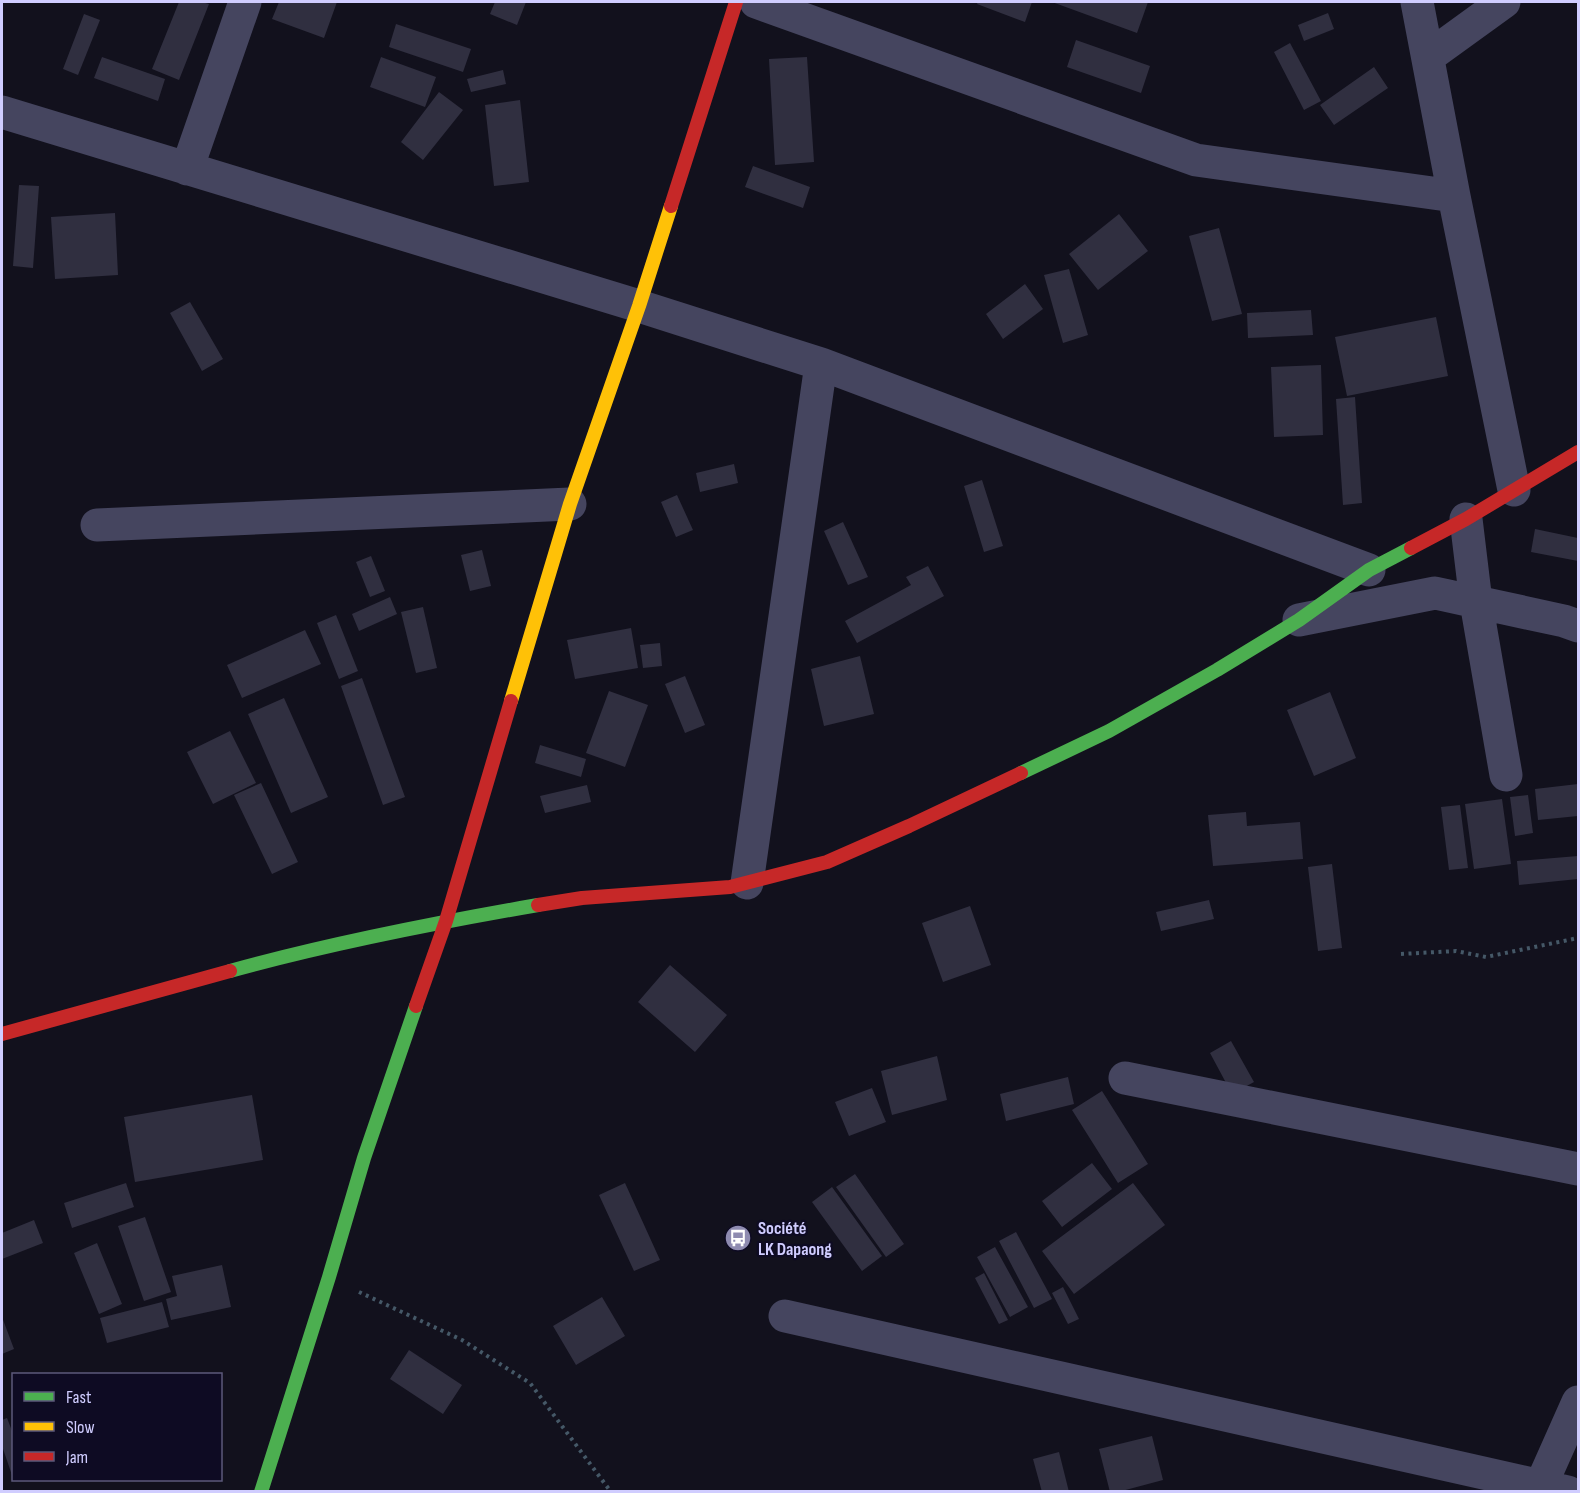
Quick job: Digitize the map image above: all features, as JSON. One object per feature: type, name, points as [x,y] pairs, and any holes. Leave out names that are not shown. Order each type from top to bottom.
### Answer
[{"type":"street","points":[[188,169],[245,2]]},
{"type":"street","points":[[261,1491],[364,1158],[446,921],[570,504],[639,306],[736,2]]},
{"type":"street","points":[[756,2],[1196,160],[1454,196]]},
{"type":"street","points":[[1417,2],[1514,490]]},
{"type":"street","points":[[1428,57],[1504,2]]},
{"type":"street","points":[[2,112],[822,364],[1369,570]]},
{"type":"street","points":[[747,883],[822,364]]},
{"type":"street","points":[[2,1034],[285,956],[446,921],[582,898],[730,887],[827,862],[920,821],[1109,731],[1217,670],[1299,620],[1369,570],[1466,519],[1578,452]]},
{"type":"street","points":[[97,525],[570,504]]},
{"type":"street","points":[[1466,519],[1476,602],[1506,776]]},
{"type":"street","points":[[1299,620],[1435,593],[1578,626]]},
{"type":"street","points":[[1125,1078],[1578,1169]]},
{"type":"street","points":[[785,1316],[1549,1489],[1578,1401]]},
{"type":"path","points":[[1401,954],[1456,951],[1486,957],[1578,938]]},
{"type":"path","points":[[329,1277],[462,1340],[530,1383],[611,1491]]},
{"type":"building","points":[[179,2],[209,4],[179,80],[152,69]]},
{"type":"building","points":[[279,2],[337,2],[324,38],[272,19]]},
{"type":"building","points":[[495,2],[526,2],[517,25],[490,14]]},
{"type":"building","points":[[978,2],[1032,2],[1025,22],[977,4]]},
{"type":"building","points":[[1052,2],[1148,2],[1137,33]]},
{"type":"building","points":[[1328,13],[1334,29],[1304,41],[1298,25]]},
{"type":"building","points":[[84,14],[100,20],[78,75],[63,69]]},
{"type":"building","points":[[396,24],[471,49],[463,72],[389,47]]},
{"type":"building","points":[[1076,40],[1150,66],[1141,93],[1067,67]]},
{"type":"building","points":[[1290,43],[1321,101],[1304,110],[1274,52]]},
{"type":"building","points":[[102,57],[165,79],[158,101],[94,78]]},
{"type":"building","points":[[381,57],[436,77],[425,107],[370,87]]},
{"type":"building","points":[[807,57],[814,162],[775,165],[769,59]]},
{"type":"building","points":[[1374,67],[1388,88],[1334,125],[1320,105]]},
{"type":"building","points":[[503,70],[506,84],[471,92],[467,79]]},
{"type":"building","points":[[439,92],[463,110],[423,160],[401,142]]},
{"type":"building","points":[[520,100],[529,182],[494,186],[485,105]]},
{"type":"building","points":[[753,166],[810,187],[803,208],[745,187]]},
{"type":"building","points":[[19,185],[39,186],[33,268],[13,266]]},
{"type":"building","points":[[115,213],[118,275],[55,279],[51,217]]},
{"type":"building","points":[[1119,214],[1148,251],[1098,290],[1069,254]]},
{"type":"building","points":[[1219,228],[1242,314],[1212,321],[1189,236]]},
{"type":"building","points":[[1069,269],[1088,335],[1063,343],[1044,275]]},
{"type":"building","points":[[1025,284],[1043,309],[1003,339],[986,314]]},
{"type":"building","points":[[190,302],[223,359],[202,371],[170,313]]},
{"type":"building","points":[[1311,310],[1313,335],[1248,338],[1247,313]]},
{"type":"building","points":[[1436,317],[1448,376],[1347,396],[1335,337]]},
{"type":"building","points":[[1321,365],[1323,435],[1274,437],[1271,367]]},
{"type":"building","points":[[1355,397],[1362,503],[1343,505],[1336,399]]},
{"type":"building","points":[[734,464],[738,483],[700,492],[696,473]]},
{"type":"building","points":[[982,480],[1003,546],[984,552],[964,486]]},
{"type":"building","points":[[677,495],[693,530],[676,537],[661,502]]},
{"type":"building","points":[[843,522],[868,577],[848,585],[824,531]]},
{"type":"building","points":[[1535,529],[1578,538],[1578,561],[1531,552]]},
{"type":"building","points":[[482,550],[491,586],[470,591],[461,555]]},
{"type":"building","points":[[371,556],[385,591],[370,597],[356,562]]},
{"type":"building","points":[[928,566],[944,596],[857,643],[845,621],[911,585],[906,577]]},
{"type":"building","points":[[390,597],[397,614],[359,631],[352,614]]},
{"type":"building","points":[[423,607],[437,668],[416,673],[401,612]]},
{"type":"building","points":[[336,615],[358,671],[339,679],[317,623]]},
{"type":"building","points":[[631,628],[638,668],[575,679],[567,640]]},
{"type":"building","points":[[305,630],[321,664],[242,698],[227,665]]},
{"type":"building","points":[[660,643],[662,666],[643,668],[640,645]]},
{"type":"building","points":[[860,656],[874,714],[824,726],[811,669]]},
{"type":"building","points":[[685,676],[705,725],[685,733],[665,684]]},
{"type":"building","points":[[362,678],[405,797],[383,805],[341,686]]},
{"type":"building","points":[[609,691],[648,705],[625,767],[586,753]]},
{"type":"building","points":[[1330,692],[1356,758],[1314,776],[1287,710]]},
{"type":"building","points":[[284,698],[328,797],[291,813],[248,714]]},
{"type":"building","points":[[230,731],[256,783],[213,804],[187,752]]},
{"type":"building","points":[[540,745],[586,759],[581,777],[535,763]]},
{"type":"building","points":[[261,783],[298,862],[272,874],[234,795]]},
{"type":"building","points":[[1578,784],[1578,816],[1538,820],[1535,789]]},
{"type":"building","points":[[587,785],[591,802],[545,813],[540,796]]},
{"type":"building","points":[[1528,795],[1533,833],[1515,836],[1510,797]]},
{"type":"building","points":[[1502,799],[1511,864],[1474,869],[1465,804]]},
{"type":"building","points":[[1460,805],[1468,868],[1449,870],[1441,807]]},
{"type":"building","points":[[1246,812],[1247,826],[1300,822],[1303,859],[1213,866],[1208,815]]},
{"type":"building","points":[[1578,856],[1578,879],[1519,885],[1517,861]]},
{"type":"building","points":[[1332,864],[1342,948],[1318,951],[1308,867]]},
{"type":"building","points":[[1209,900],[1214,919],[1161,931],[1156,912]]},
{"type":"building","points":[[970,906],[991,965],[943,982],[922,923]]},
{"type":"building","points":[[670,965],[727,1015],[695,1052],[638,1002]]},
{"type":"building","points":[[1231,1041],[1254,1082],[1232,1094],[1210,1053]]},
{"type":"building","points":[[937,1056],[947,1100],[892,1115],[881,1071]]},
{"type":"building","points":[[1068,1077],[1074,1104],[1006,1121],[1000,1094]]},
{"type":"building","points":[[872,1088],[886,1122],[849,1136],[835,1102]]},
{"type":"building","points":[[1102,1091],[1148,1164],[1118,1183],[1072,1110]]},
{"type":"building","points":[[252,1095],[263,1160],[135,1182],[124,1117]]},
{"type":"building","points":[[1092,1163],[1112,1189],[1062,1227],[1042,1201]]},
{"type":"building","points":[[855,1174],[904,1244],[886,1257],[836,1187]]},
{"type":"building","points":[[126,1183],[134,1207],[72,1228],[64,1203]]},
{"type":"building","points":[[625,1183],[660,1260],[634,1271],[599,1195]]},
{"type":"building","points":[[1133,1183],[1165,1225],[1074,1294],[1042,1251]]},
{"type":"building","points":[[832,1187],[882,1256],[862,1271],[812,1202]]},
{"type":"building","points":[[145,1217],[171,1292],[144,1301],[118,1226]]},
{"type":"building","points":[[34,1220],[43,1243],[2,1259],[2,1233]]},
{"type":"building","points":[[1016,1232],[1052,1299],[1034,1308],[999,1241]]},
{"type":"building","points":[[97,1243],[122,1304],[99,1314],[74,1253]]},
{"type":"building","points":[[995,1247],[1028,1307],[1010,1317],[977,1257]]},
{"type":"building","points":[[222,1265],[231,1307],[171,1320],[166,1299],[177,1296],[172,1276]]},
{"type":"building","points":[[984,1273],[1008,1320],[999,1324],[975,1278]]},
{"type":"building","points":[[1063,1287],[1079,1319],[1068,1324],[1052,1293]]},
{"type":"building","points":[[602,1297],[625,1336],[576,1365],[553,1326]]},
{"type":"building","points":[[162,1302],[169,1327],[107,1343],[100,1318]]},
{"type":"building","points":[[2,1317],[14,1349],[2,1354]]},
{"type":"building","points":[[409,1350],[462,1385],[443,1414],[390,1379]]},
{"type":"building","points":[[7,1418],[12,1431],[12,1475],[2,1446],[2,1420]]},
{"type":"building","points":[[1152,1436],[1163,1480],[1110,1492],[1099,1449]]},
{"type":"building","points":[[1059,1452],[1069,1492],[1042,1492],[1033,1459]]},
{"type":"traffic: fast","points":[[1021,773],[1109,731],[1217,670],[1299,620],[1369,570],[1411,548]]},
{"type":"traffic: fast","points":[[230,971],[383,934],[538,905]]},
{"type":"traffic: fast","points":[[261,1492],[364,1158],[416,1006]]},
{"type":"traffic: slow","points":[[511,701],[570,504],[671,206]]},
{"type":"traffic: jam","points":[[671,206],[736,2]]},
{"type":"traffic: jam","points":[[1411,548],[1466,519],[1578,452]]},
{"type":"traffic: jam","points":[[416,1006],[446,921],[511,701]]},
{"type":"traffic: jam","points":[[538,905],[582,898],[730,887],[827,862],[1021,773]]},
{"type":"traffic: jam","points":[[2,1034],[230,971]]},
{"type":"place","name":"Société LK Dapaong","points":[[738,1238]]}]
